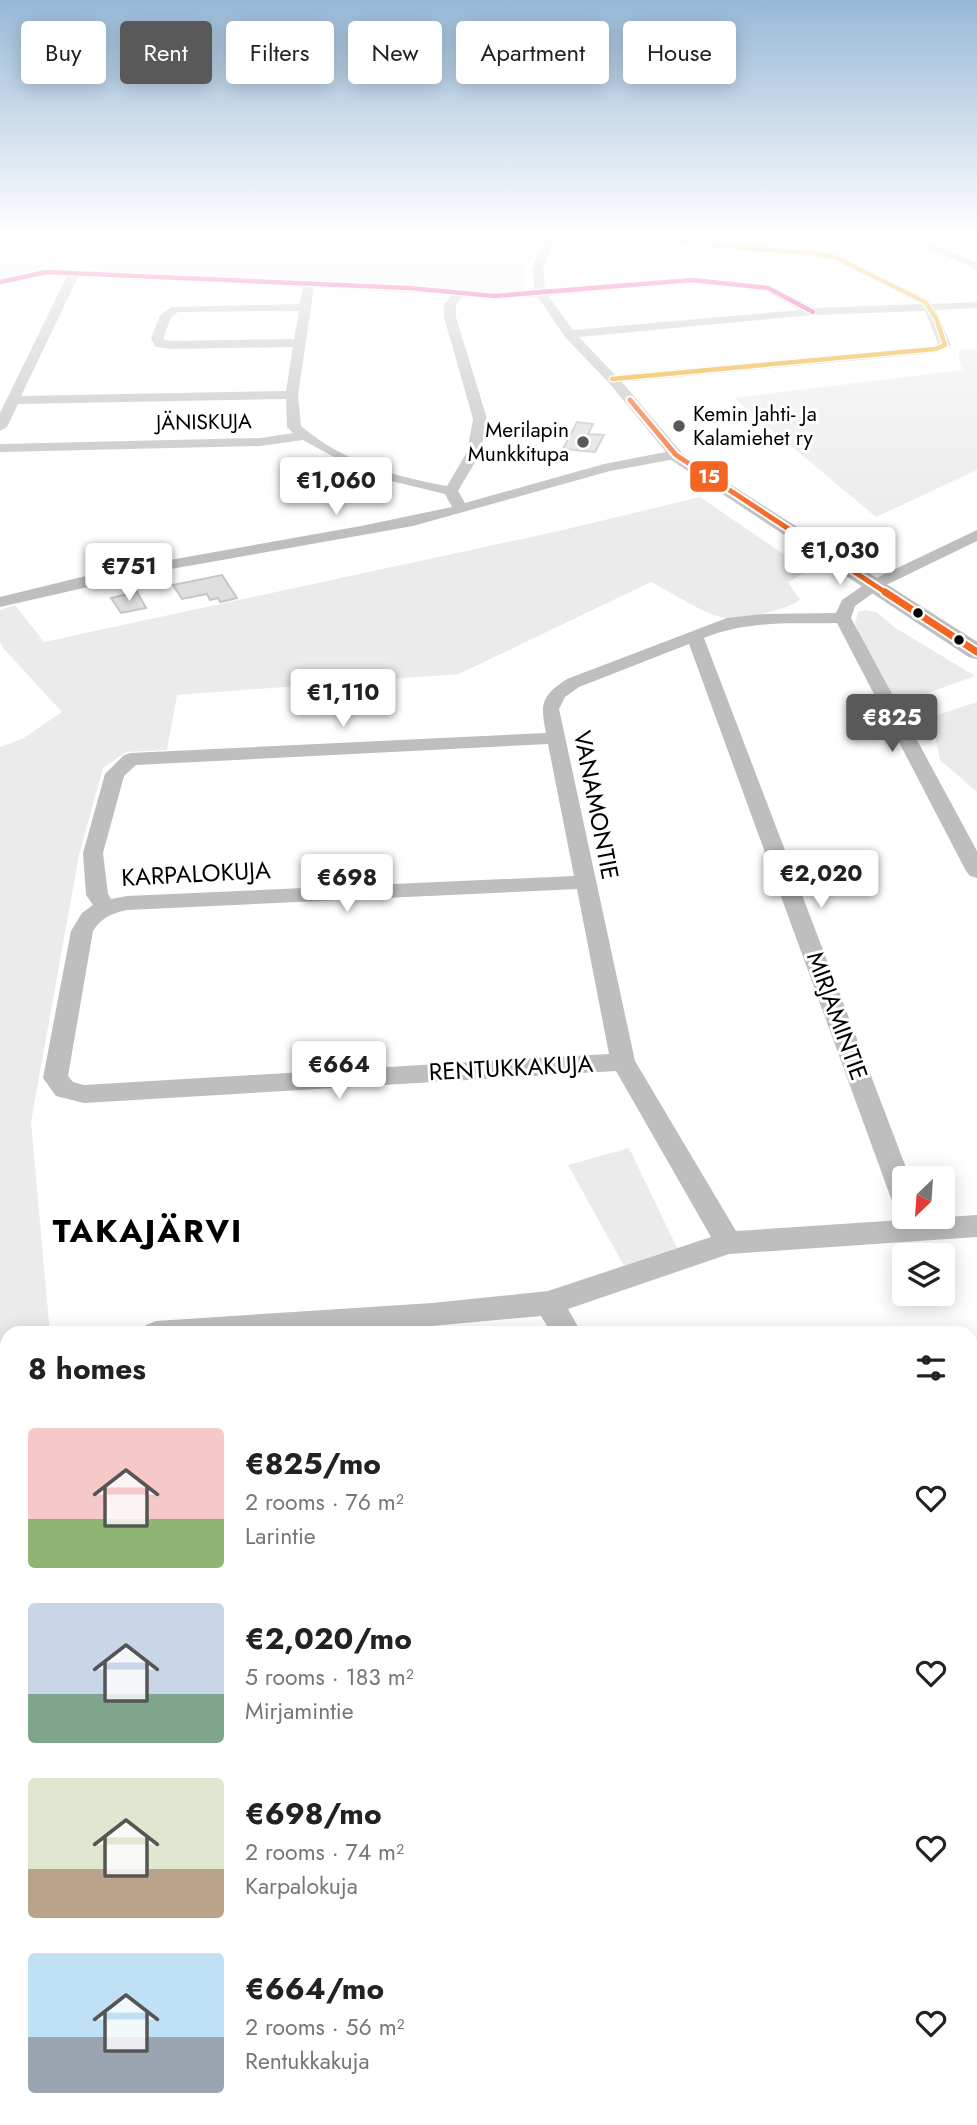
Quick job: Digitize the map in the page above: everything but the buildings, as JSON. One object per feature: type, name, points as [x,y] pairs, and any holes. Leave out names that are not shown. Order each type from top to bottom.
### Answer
[{"type":"main road","points":[[676,455],[977,652]]},
{"type":"street","points":[[0,427],[47,331]]},
{"type":"street","points":[[160,331],[157,339],[160,344],[171,345],[298,343]]},
{"type":"street","points":[[300,331],[292,395],[292,423],[305,436],[380,477],[451,491]]},
{"type":"street","points":[[454,331],[480,419],[474,452],[451,491],[461,509]]},
{"type":"street","points":[[567,331],[612,379],[676,455]]},
{"type":"street","points":[[569,334],[600,331]]},
{"type":"street","points":[[612,379],[942,348],[946,344],[940,331]]},
{"type":"street","points":[[13,400],[292,395]]},
{"type":"street","name":"JÄNISKUJA","points":[[0,447],[260,442],[305,436]]},
{"type":"street","points":[[0,602],[104,577],[316,539],[461,509],[582,474],[635,461],[676,455]]},
{"type":"street","points":[[977,535],[874,585],[848,604],[843,618],[977,871]]},
{"type":"street","name":"VANAMONTIE","points":[[729,1243],[623,1062],[550,709],[561,691],[573,683],[727,623],[843,618]]},
{"type":"street","name":"MIRJAMINTIE","points":[[694,635],[715,685],[892,1166]]},
{"type":"street","points":[[105,906],[97,895],[93,853],[115,775],[131,759],[558,738]]},
{"type":"street","name":"KARPALOKUJA","points":[[105,906],[584,882]]},
{"type":"street","name":"RENTUKKAKUJA","points":[[105,906],[89,918],[80,936],[66,1029],[54,1074],[57,1083],[78,1093],[623,1062]]},
{"type":"street","points":[[280,1326],[548,1303],[729,1243],[892,1225]]},
{"type":"street","points":[[956,1225],[977,1226]]},
{"type":"street","points":[[548,1303],[563,1326]]},
{"type":"shaded area","points":[[961,349],[977,350],[977,470],[876,517],[734,398],[962,370],[958,352]]},
{"type":"shaded area","points":[[700,497],[808,571],[788,582],[800,600],[784,608],[738,618],[720,617],[703,610],[651,582],[459,674],[177,695],[167,750],[126,752],[103,768],[79,855],[31,1122],[49,1326],[0,1326],[0,747],[22,739],[62,712],[3,648],[0,642],[0,610],[15,605],[44,642],[559,531]]},
{"type":"shaded area","points":[[858,612],[876,612],[894,627],[975,676],[897,704],[868,654],[855,623]]},
{"type":"shaded area","points":[[977,702],[977,792],[940,760],[931,717]]},
{"type":"shaded area","points":[[629,1148],[677,1248],[624,1266],[568,1165]]},
{"type":"transit line","points":[[612,379],[935,349],[945,345],[940,331]]},
{"type":"transit line","name":"15","points":[[630,400],[676,455],[977,652]]},
{"type":"place","name":"Kemin Jahti- Ja Kalamiehet ry","points":[[679,426]]},
{"type":"place","name":"Merilapin Munkkitupa","points":[[583,442]]},
{"type":"district","name":"TAKAJÄRVI","points":[[148,1231]]}]
